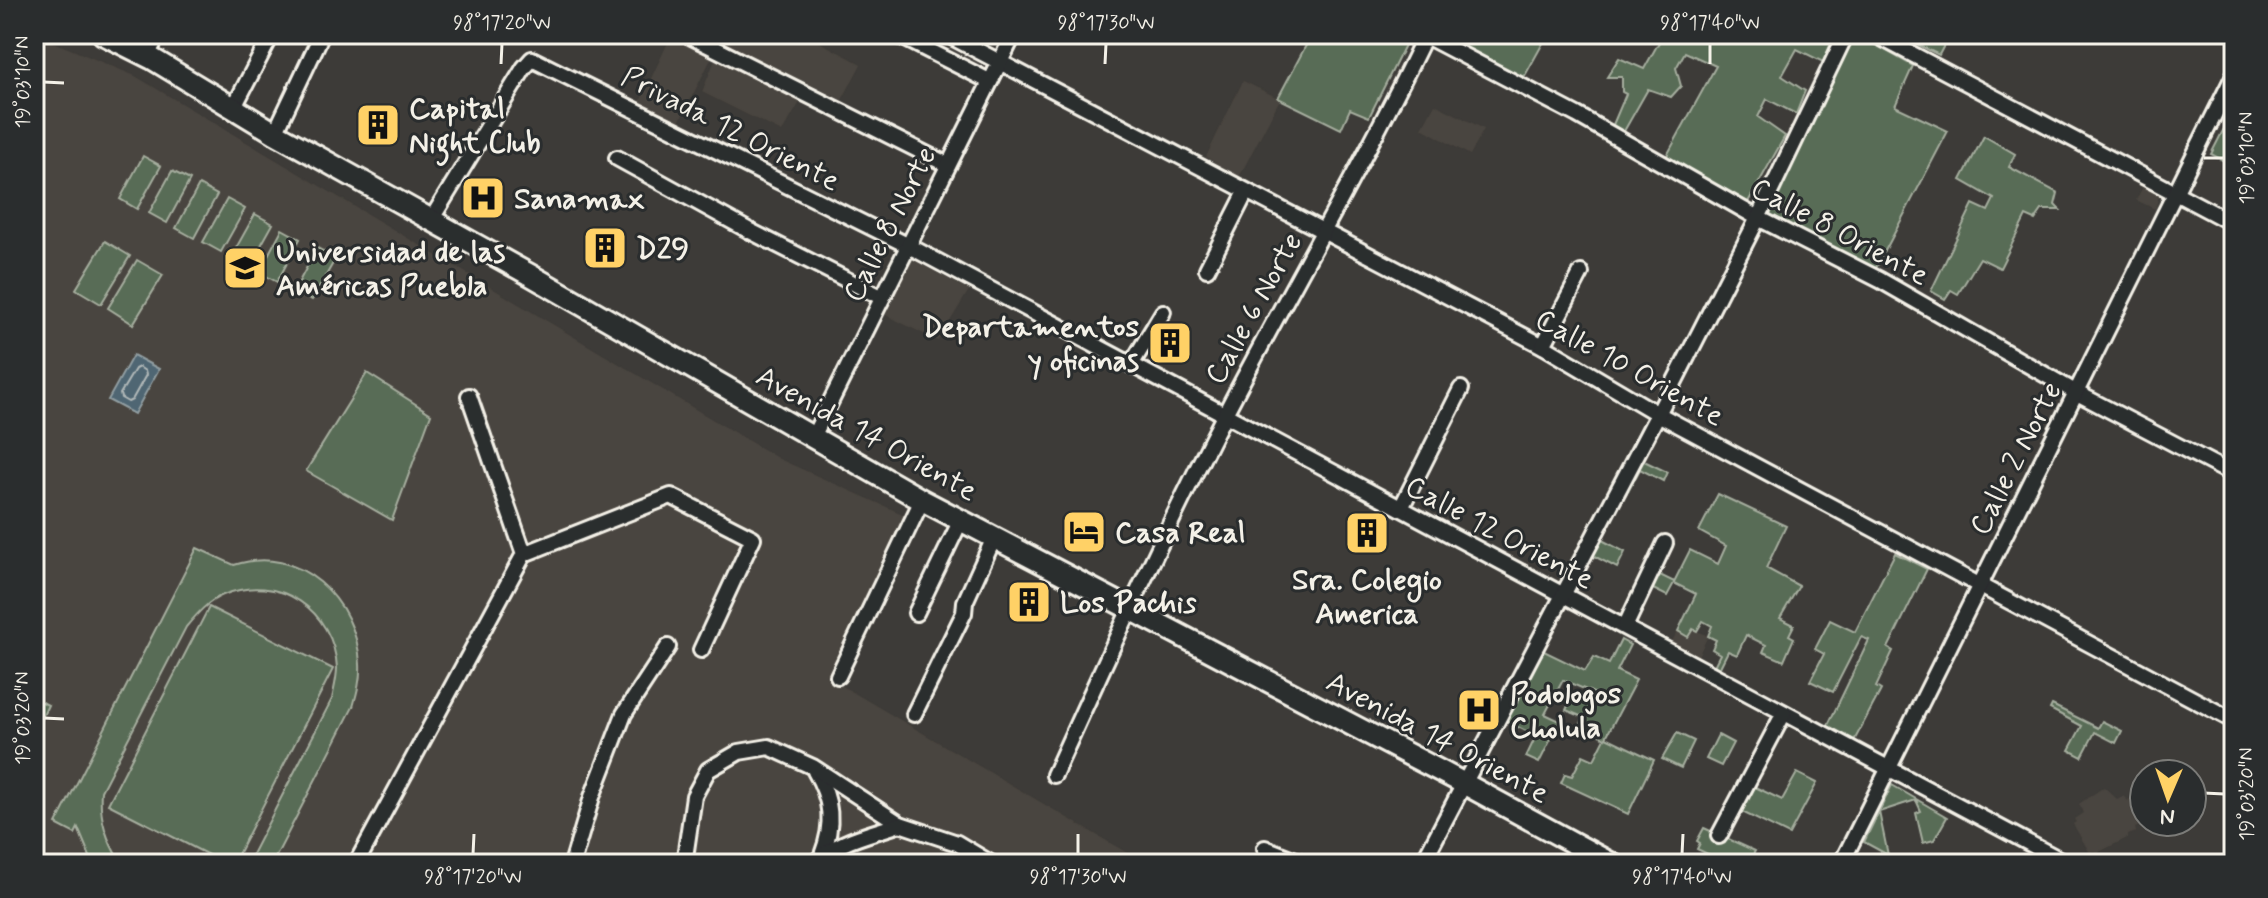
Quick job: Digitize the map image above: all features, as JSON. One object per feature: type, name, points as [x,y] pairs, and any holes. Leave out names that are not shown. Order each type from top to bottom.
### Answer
[{"type":"main road","name":"Avenida 14 Oriente","points":[[115,36],[275,133],[922,500],[1612,864]]},
{"type":"street","points":[[147,56],[158,34]]},
{"type":"street","points":[[234,107],[272,34]]},
{"type":"street","points":[[275,133],[322,34]]},
{"type":"street","points":[[686,34],[948,165]]},
{"type":"street","points":[[896,34],[989,81]]},
{"type":"street","name":"Calle 10 Oriente","points":[[946,34],[1543,346],[1658,414],[2234,721]]},
{"type":"street","name":"Calle 8 Norte","points":[[813,437],[1014,34]]},
{"type":"street","points":[[1422,864],[1658,414],[1758,218],[1846,34]]},
{"type":"street","points":[[1874,34],[2234,224]]},
{"type":"street","name":"Calle 8 Oriente","points":[[1424,35],[1577,115],[1758,218],[1880,280],[2077,393],[2234,475]]},
{"type":"street","name":"Calle 6 Norte","points":[[1054,775],[1130,609],[1225,415],[1325,231],[1424,35]]},
{"type":"street","name":"Privada 12 Oriente","points":[[431,220],[532,59],[907,245]]},
{"type":"street","name":"Calle 2 Norte","points":[[1841,864],[2234,75]]},
{"type":"street","points":[[617,158],[748,230],[881,297]]},
{"type":"street","points":[[1207,269],[1246,192]]},
{"type":"street","name":"Calle 12 Oriente","points":[[907,245],[2067,864]]},
{"type":"street","points":[[1543,346],[1581,273]]},
{"type":"street","points":[[1131,365],[1163,312]]},
{"type":"street","points":[[1401,508],[1461,389]]},
{"type":"street","points":[[469,396],[524,554]]},
{"type":"street","points":[[356,864],[524,554],[671,496],[753,538],[701,650]]},
{"type":"street","points":[[838,676],[922,500]]},
{"type":"street","points":[[916,613],[961,520]]},
{"type":"street","points":[[914,714],[964,613],[965,602],[994,538]]},
{"type":"street","points":[[1625,627],[1665,543]]},
{"type":"street","points":[[572,864],[592,797],[624,714],[668,647]]},
{"type":"street","points":[[1719,836],[1784,713]]},
{"type":"street","points":[[684,864],[694,796],[708,770],[739,752],[769,747],[813,767],[900,824],[957,843],[992,864]]},
{"type":"street","points":[[813,767],[824,785],[830,816],[830,835],[818,859]]},
{"type":"street","points":[[818,859],[847,842],[900,824]]},
{"type":"street","points":[[1265,848],[1306,864]]},
{"type":"shaded area","name":"Universidad de las Américas Puebla","points":[[34,34],[135,76],[779,459],[909,517],[832,680],[1146,864],[34,864]]},
{"type":"shaded area","points":[[672,34],[680,34],[714,53],[678,124],[639,104]]},
{"type":"shaded area","points":[[707,34],[804,34],[861,64],[842,100]]},
{"type":"shaded area","points":[[717,55],[805,94],[782,132],[702,92]]},
{"type":"shaded area","points":[[1243,81],[1280,99],[1239,177],[1206,157]]},
{"type":"shaded area","points":[[1435,104],[1484,129],[1470,155],[1422,128]]},
{"type":"shaded area","points":[[2144,185],[2160,193],[2155,209],[2136,200]]},
{"type":"shaded area","points":[[911,259],[969,290],[938,341],[886,315]]},
{"type":"shaded area","points":[[1693,629],[1708,636],[1696,660],[1669,646],[1678,631],[1688,636]]},
{"type":"shaded area","points":[[2104,787],[2117,799],[2123,796],[2128,801],[2127,838],[2097,853],[2090,853],[2073,824],[2076,822],[2074,819],[2083,813],[2079,804]]},
{"type":"green space","points":[[1312,34],[1402,34],[1409,37],[1369,117],[1350,109],[1341,129],[1278,98]]},
{"type":"green space","points":[[1435,34],[1548,34],[1522,81]]},
{"type":"green space","points":[[1648,34],[1835,34],[1823,62],[1797,49],[1782,76],[1805,91],[1796,114],[1767,99],[1758,117],[1785,136],[1747,204],[1665,159],[1716,66],[1685,52],[1676,68],[1681,86],[1671,97],[1648,89],[1623,133],[1612,127],[1626,94],[1622,92],[1622,77],[1607,77],[1619,58],[1644,69],[1659,42]]},
{"type":"green space","points":[[1856,34],[1913,66],[1895,106],[1948,131],[1875,270],[1765,213]]},
{"type":"green space","points":[[1896,34],[1950,34],[1939,55]]},
{"type":"green space","points":[[2234,109],[2234,166],[2211,154]]},
{"type":"green space","points":[[1984,136],[2015,154],[2009,167],[2058,193],[2055,205],[2060,210],[2042,210],[2035,220],[2026,216],[2000,268],[1980,258],[1958,294],[1951,290],[1945,299],[1931,291],[1973,204],[1988,211],[1994,199],[1961,180]]},
{"type":"green space","points":[[143,156],[161,166],[137,209],[120,199]]},
{"type":"green space","points":[[172,171],[190,180],[167,223],[149,213]]},
{"type":"green space","points":[[199,185],[217,195],[194,238],[176,228]]},
{"type":"green space","points":[[227,199],[245,209],[221,252],[203,242]]},
{"type":"green space","points":[[255,214],[273,224],[249,267],[231,257]]},
{"type":"green space","points":[[282,229],[300,239],[277,282],[259,272]]},
{"type":"green space","points":[[105,241],[130,256],[101,304],[76,289]]},
{"type":"green space","points":[[317,248],[336,258],[312,300],[294,291]]},
{"type":"green space","points":[[137,260],[163,275],[133,324],[108,308]]},
{"type":"green space","points":[[367,373],[431,414],[392,520],[306,471]]},
{"type":"green space","points":[[1640,459],[1667,472],[1663,481],[1640,469],[1628,492],[1623,490]]},
{"type":"green space","points":[[1718,494],[1786,526],[1766,568],[1799,586],[1780,618],[1794,625],[1789,635],[1794,638],[1784,661],[1763,652],[1766,645],[1746,635],[1737,655],[1728,651],[1718,671],[1713,668],[1720,654],[1712,649],[1716,640],[1708,636],[1712,626],[1703,621],[1697,631],[1693,629],[1688,637],[1678,631],[1696,594],[1674,583],[1667,596],[1649,587],[1656,573],[1674,582],[1690,550],[1718,564],[1726,546],[1699,531]]},
{"type":"green space","points":[[1598,538],[1625,552],[1617,568],[1590,554]]},
{"type":"green space","points":[[197,548],[234,565],[258,560],[281,562],[302,570],[320,582],[348,618],[356,640],[360,675],[353,707],[272,864],[247,864],[332,699],[337,668],[326,629],[300,601],[264,589],[244,589],[218,598],[203,608],[186,627],[101,791],[105,829],[121,864],[93,864],[78,828],[75,834],[56,824]]},
{"type":"green space","points":[[1895,553],[1927,569],[1888,648],[1893,651],[1876,687],[1881,690],[1854,741],[1827,727],[1869,640],[1861,637],[1833,692],[1810,681],[1824,654],[1815,649],[1830,620],[1855,632]]},
{"type":"green space","points":[[209,607],[333,669],[233,864],[226,864],[108,804]]},
{"type":"green space","points":[[1621,640],[1630,645],[1617,671],[1636,680],[1606,737],[1654,760],[1628,814],[1561,783],[1565,774],[1572,776],[1583,755],[1594,760],[1605,738],[1581,724],[1583,717],[1566,710],[1572,697],[1591,705],[1596,694],[1563,680],[1545,714],[1560,721],[1539,763],[1526,757],[1536,736],[1506,721],[1542,650],[1585,671],[1594,657],[1609,664]]},
{"type":"green space","points":[[34,698],[48,705],[34,735]]},
{"type":"green space","points":[[2052,705],[2098,728],[2102,721],[2122,731],[2116,743],[2095,732],[2082,757],[2069,750],[2082,726],[2050,709]]},
{"type":"green space","points":[[1677,733],[1694,741],[1681,768],[1662,759]]},
{"type":"green space","points":[[1718,735],[1733,743],[1721,766],[1706,759]]},
{"type":"green space","points":[[1797,773],[1817,783],[1789,835],[1738,810],[1751,785],[1782,800]]},
{"type":"green space","points":[[1892,785],[1947,817],[1934,840],[1923,843],[1916,813],[1921,811],[1916,800],[1879,812],[1888,855],[1864,842]]},
{"type":"green space","points":[[1704,828],[1755,851],[1748,864],[1729,864],[1697,849],[1700,843],[1697,841]]},
{"type":"water","points":[[133,355],[159,369],[134,414],[108,400]]},
{"type":"place","name":"Capital Night Club","points":[[378,125]]},
{"type":"place","name":"Sanamax","points":[[483,198]]},
{"type":"place","name":"D29","points":[[605,248]]},
{"type":"place","name":"Universidad de las Américas Puebla","points":[[245,268]]},
{"type":"place","name":"Departamentos y oficinas","points":[[1170,343]]},
{"type":"place","name":"Casa Real","points":[[1084,532]]},
{"type":"place","name":"Sra. Colegio America","points":[[1367,533]]},
{"type":"place","name":"Los Pachis","points":[[1029,602]]},
{"type":"place","name":"Podologos Cholula","points":[[1479,710]]}]
